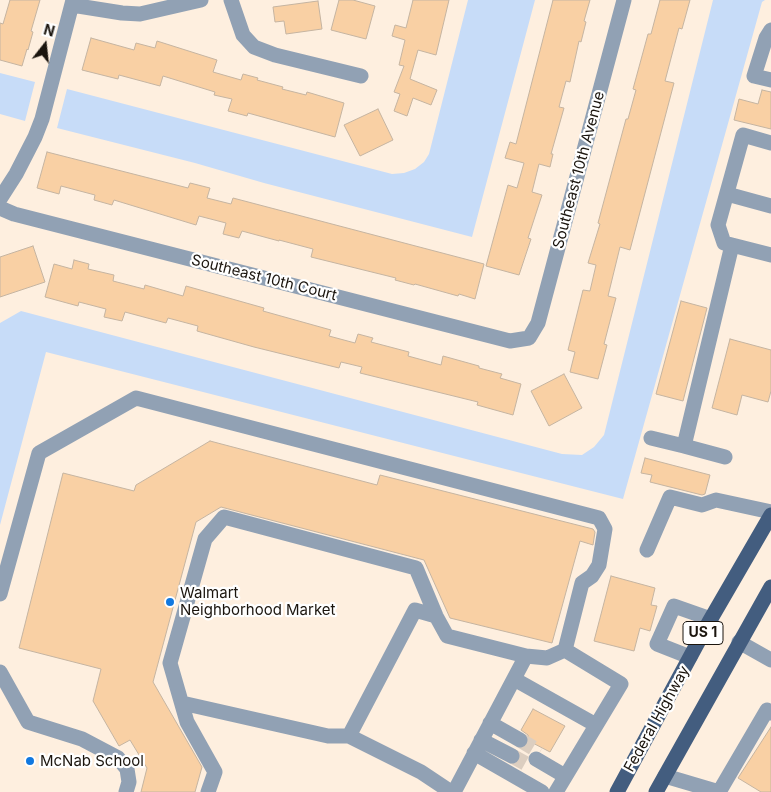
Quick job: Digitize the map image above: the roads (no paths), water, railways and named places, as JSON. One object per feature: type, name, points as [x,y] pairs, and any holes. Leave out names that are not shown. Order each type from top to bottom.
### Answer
[{"type":"main road","name":"Federal Highway","points":[[617,792],[711,619],[771,514]]},
{"type":"main road","name":"US 1","points":[[656,792],[771,587]]},
{"type":"street","points":[[0,199],[35,138],[42,119],[73,2],[122,13],[140,14],[201,0]]},
{"type":"street","points":[[231,0],[244,35],[254,47],[275,55],[361,76]]},
{"type":"street","name":"Southeast 10th Avenue","points":[[529,338],[538,323],[624,0]]},
{"type":"street","points":[[771,30],[766,38],[754,76],[771,80]]},
{"type":"street","points":[[771,143],[742,135],[718,225],[724,243],[771,255]]},
{"type":"street","points":[[726,194],[771,206]]},
{"type":"street","name":"Southeast 10th Court","points":[[0,208],[14,214],[510,342],[529,338]]},
{"type":"street","points":[[684,446],[732,245]]},
{"type":"street","points":[[0,594],[39,453],[136,398],[599,518],[605,529],[599,565],[592,576],[582,583],[565,650]]},
{"type":"street","points":[[651,438],[725,457]]},
{"type":"street","points":[[648,550],[670,497],[702,505],[716,500],[771,514]]},
{"type":"street","points":[[208,792],[215,772],[187,722],[170,663],[205,540],[224,517],[416,568],[436,616],[447,636],[526,656],[547,658],[565,650]]},
{"type":"street","points":[[690,657],[657,644],[674,606],[711,619]]},
{"type":"street","points":[[349,736],[415,610],[436,616]]},
{"type":"street","points":[[739,642],[771,660]]},
{"type":"street","points":[[536,759],[563,780],[621,684],[565,650]]},
{"type":"street","points":[[182,703],[328,736],[349,736],[421,772],[445,790],[474,753],[526,656]]},
{"type":"street","points":[[0,672],[28,722],[82,739],[118,758],[126,769],[129,782],[126,792]]},
{"type":"street","points":[[514,679],[596,725]]},
{"type":"street","points":[[665,776],[719,792],[770,708]]},
{"type":"street","points":[[486,731],[516,748]]},
{"type":"street","points":[[474,753],[542,792]]},
{"type":"water","points":[[468,0],[535,0],[472,237],[57,128],[67,89],[392,174],[404,173],[415,169],[424,162],[429,154]]},
{"type":"water","points":[[713,0],[765,0],[762,2],[623,499],[46,352],[0,525],[0,323],[21,311],[562,454],[582,455],[594,447],[604,435]]},
{"type":"water","points":[[0,73],[35,82],[25,121],[0,114]]},
{"type":"tunnel","points":[[520,740],[540,752]]},
{"type":"tunnel","points":[[512,756],[532,767]]},
{"type":"place","name":"Walmart Neighborhood Market","points":[[170,602]]},
{"type":"place","name":"McNab School","points":[[30,761]]}]
